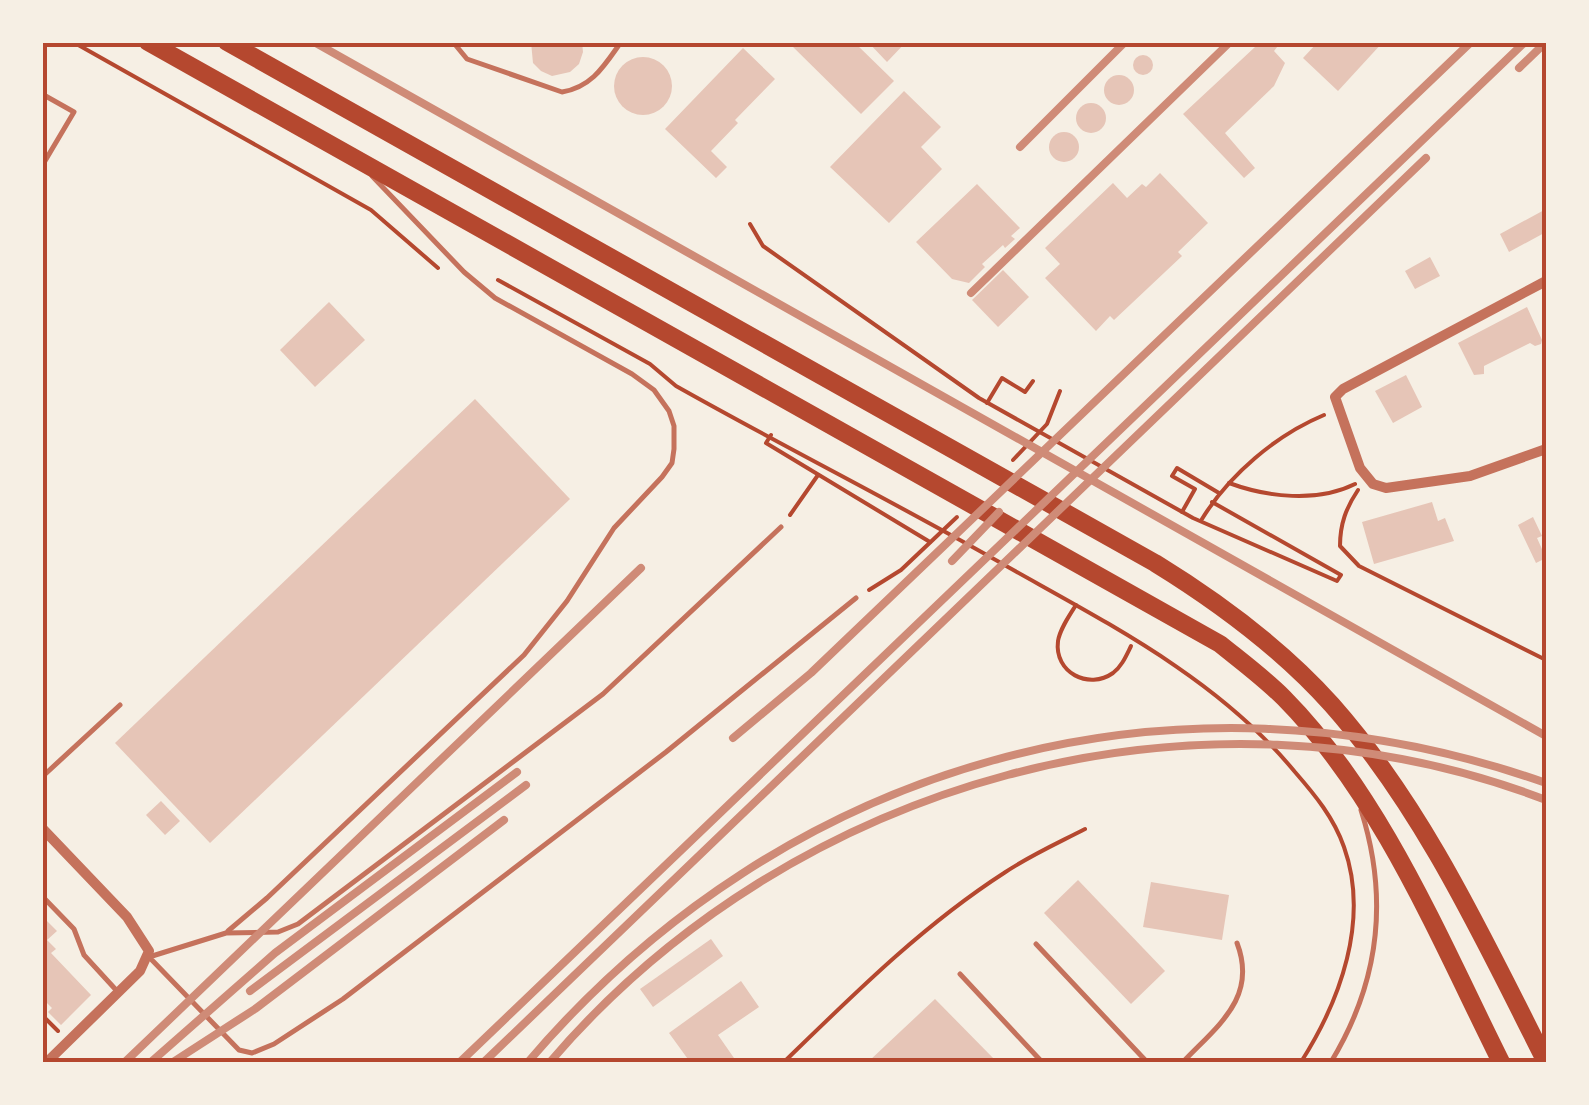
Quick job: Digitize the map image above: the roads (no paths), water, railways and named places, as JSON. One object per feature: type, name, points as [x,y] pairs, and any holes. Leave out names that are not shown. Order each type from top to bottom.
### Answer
[{"type":"main road","points":[[148,42],[1220,644],[1284,698],[1349,780],[1390,846],[1501,1062]]},
{"type":"main road","points":[[227,42],[1111,538],[1220,606],[1286,659],[1331,704],[1394,786],[1469,914],[1546,1062]]},
{"type":"street","points":[[1546,281],[1343,389],[1335,397],[1366,478],[1374,484],[1400,488],[1451,480],[1546,449]]},
{"type":"street","points":[[42,828],[126,917],[150,957],[48,1062]]},
{"type":"lane","points":[[453,42],[468,59],[562,92],[578,89],[592,80],[621,42]]},
{"type":"lane","points":[[42,94],[74,112],[42,166]]},
{"type":"lane","points":[[226,933],[524,655],[567,600],[614,528],[672,463],[674,426],[654,390],[495,298],[464,272],[355,159]]},
{"type":"lane","points":[[781,528],[602,694],[298,924],[278,932],[226,933],[150,957],[240,1050],[252,1053],[274,1044],[343,999],[666,752],[856,598]]},
{"type":"lane","points":[[42,777],[120,705]]},
{"type":"lane","points":[[1331,1062],[1348,1034],[1364,993],[1378,923],[1369,835],[1349,780]]},
{"type":"lane","points":[[42,896],[74,929],[84,956],[118,992]]},
{"type":"lane","points":[[1182,1062],[1239,997],[1245,974],[1237,943]]},
{"type":"lane","points":[[1036,944],[1147,1062]]},
{"type":"lane","points":[[960,974],[1042,1062]]},
{"type":"railway","points":[[314,42],[1546,736]]},
{"type":"railway","points":[[1020,147],[1125,42]]},
{"type":"railway","points":[[971,293],[1230,42]]},
{"type":"railway","points":[[733,738],[811,673],[1471,42]]},
{"type":"railway","points":[[460,1062],[1525,42]]},
{"type":"railway","points":[[1519,68],[1546,42]]},
{"type":"railway","points":[[484,1062],[1426,158]]},
{"type":"railway","points":[[952,561],[999,512]]},
{"type":"railway","points":[[125,1062],[641,568]]},
{"type":"railway","points":[[528,1062],[630,958],[742,873],[864,807],[993,760],[1127,734],[1265,729],[1405,745],[1546,783]]},
{"type":"railway","points":[[550,1062],[648,964],[758,883],[879,820],[1008,775],[1141,750],[1277,745],[1413,761],[1546,800]]},
{"type":"railway","points":[[151,1062],[275,953],[517,772]]},
{"type":"railway","points":[[250,991],[526,785]]},
{"type":"railway","points":[[173,1062],[255,1009],[504,820]]}]
